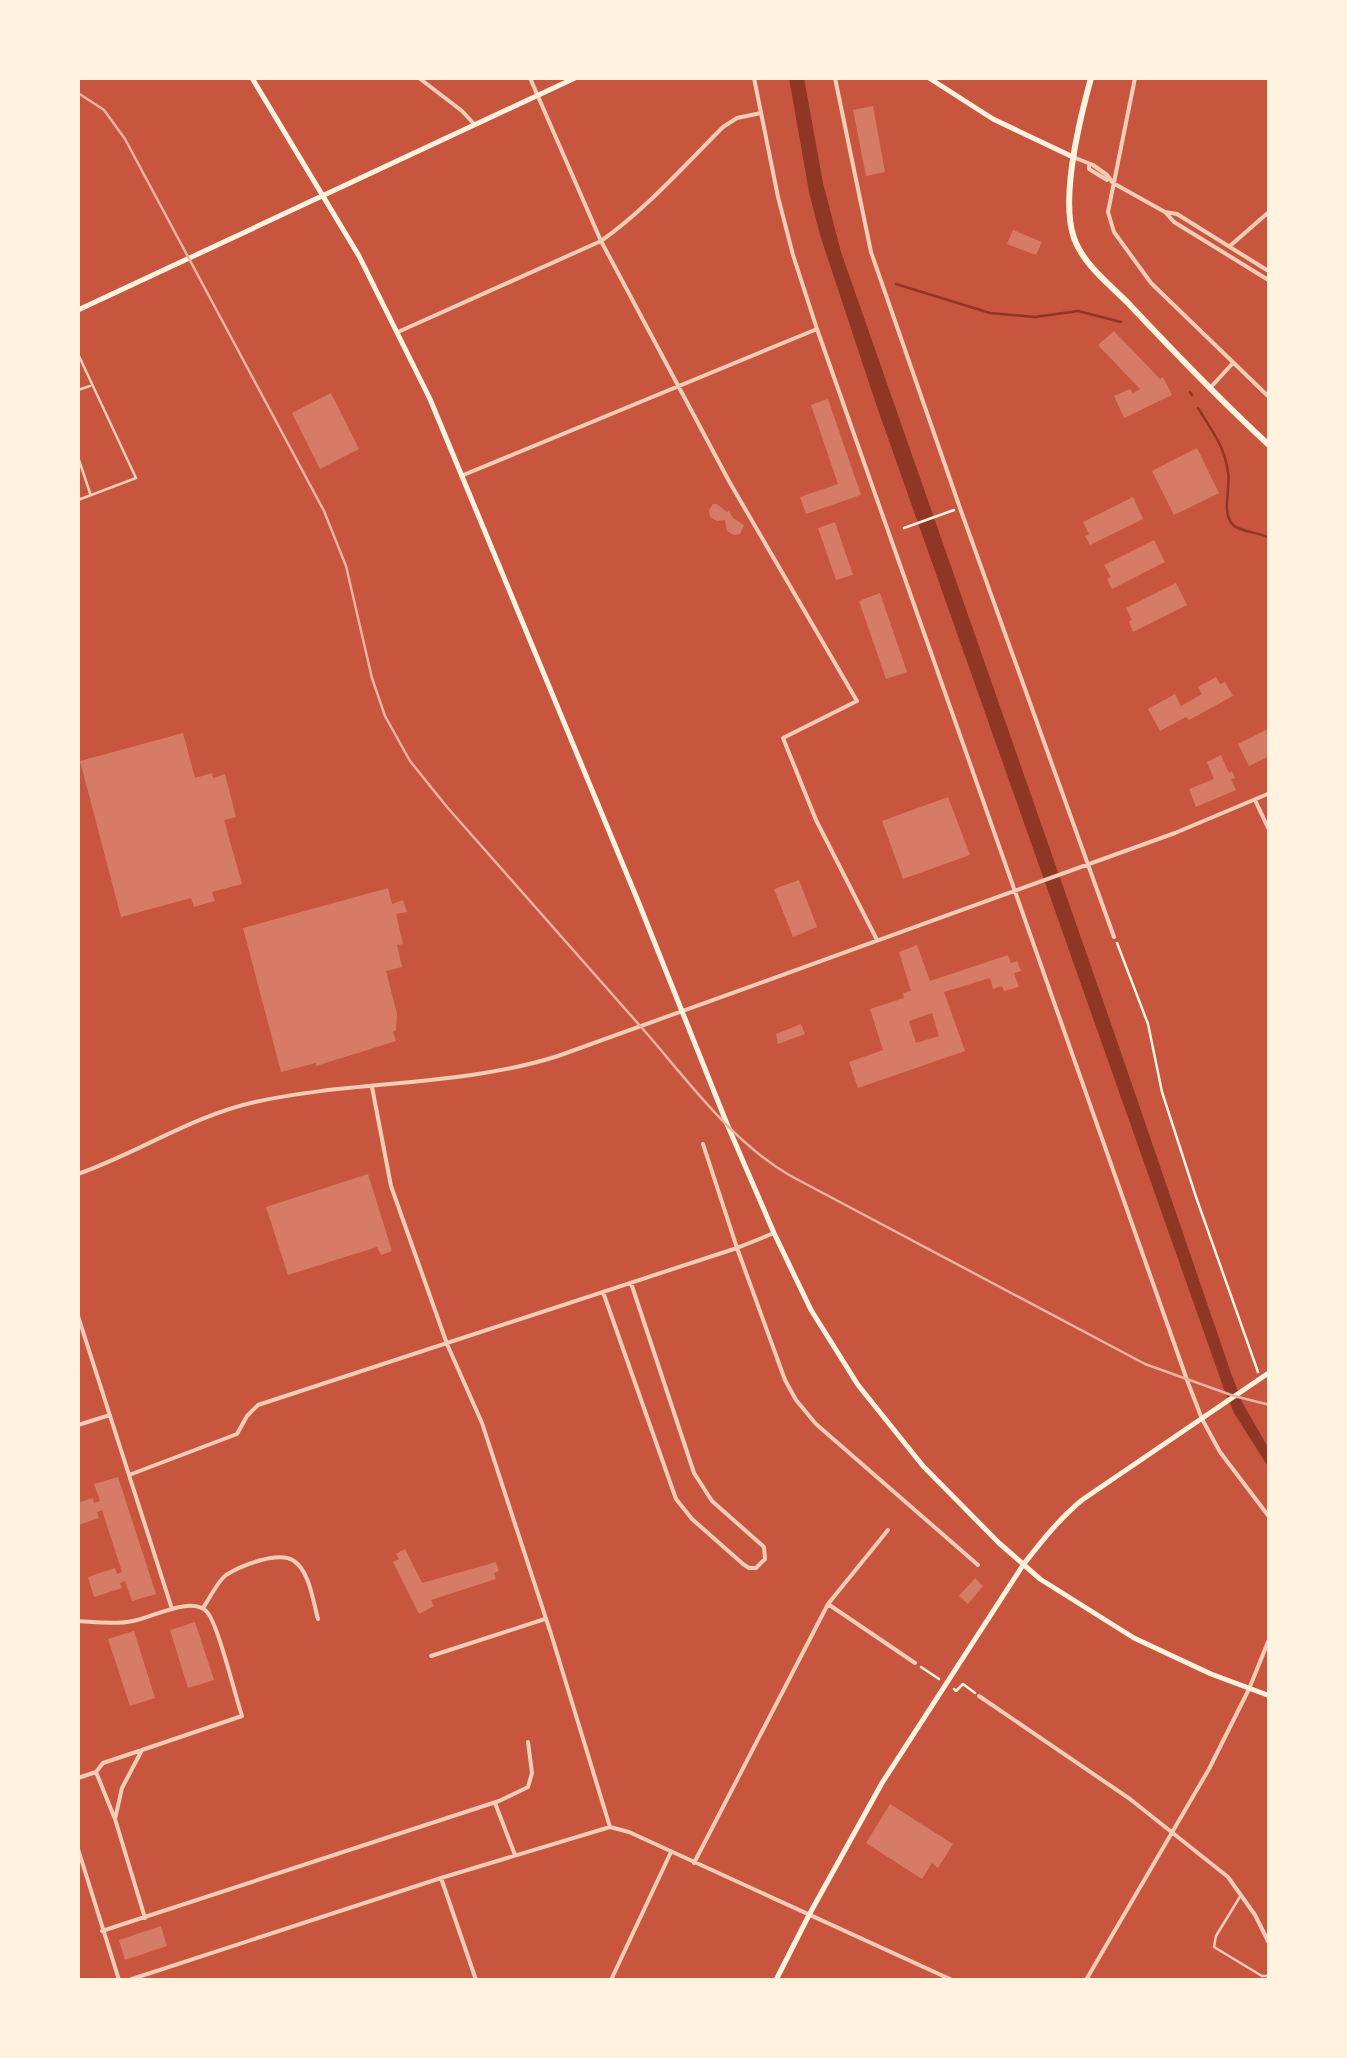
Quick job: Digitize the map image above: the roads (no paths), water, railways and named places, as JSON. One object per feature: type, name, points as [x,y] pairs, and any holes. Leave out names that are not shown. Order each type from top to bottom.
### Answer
[{"type":"main road","points":[[252,78],[359,256],[398,332],[461,476],[726,1124],[811,1310],[858,1384],[923,1466],[1023,1565],[1134,1638],[1270,1696]]},
{"type":"main road","points":[[78,310],[575,78]]},
{"type":"main road","points":[[929,78],[993,120],[1073,157]]},
{"type":"main road","points":[[1091,78],[1073,157],[1071,224],[1082,255],[1270,446]]},
{"type":"main road","points":[[776,1980],[882,1783],[1023,1565],[1066,1513],[1270,1372]]},
{"type":"street","points":[[419,78],[474,124]]},
{"type":"street","points":[[530,78],[600,241],[730,483],[857,701],[783,738],[816,820],[877,940]]},
{"type":"street","points":[[754,78],[782,211],[816,329],[1156,1296],[1202,1419],[1220,1452],[1270,1518]]},
{"type":"street","points":[[834,78],[871,252],[1114,937]]},
{"type":"street","points":[[1134,78],[1111,182],[1108,212],[1114,232],[1151,283],[1270,398]]},
{"type":"street","points":[[398,332],[600,241],[646,204],[723,127],[737,118],[762,113]]},
{"type":"street","points":[[1073,157],[1270,281]]},
{"type":"street","points":[[1223,251],[1270,211]]},
{"type":"street","points":[[1165,212],[1177,214],[1270,272]]},
{"type":"street","points":[[461,476],[816,329]]},
{"type":"street","points":[[1210,388],[1233,363]]},
{"type":"street","points":[[78,1174],[232,1108],[275,1098],[523,1067],[1174,833],[1270,793]]},
{"type":"street","points":[[1255,800],[1270,832]]},
{"type":"street","points":[[372,1087],[391,1186],[447,1344],[482,1422],[610,1827]]},
{"type":"street","points":[[702,1144],[736,1248],[796,1400],[816,1424],[978,1565]]},
{"type":"street","points":[[129,1475],[237,1434],[258,1406],[774,1233]]},
{"type":"street","points":[[603,1292],[676,1498],[692,1519],[743,1564],[756,1568],[766,1557],[764,1547],[712,1501],[694,1473],[631,1284]]},
{"type":"street","points":[[78,1316],[172,1609]]},
{"type":"street","points":[[78,1425],[110,1415]]},
{"type":"street","points":[[694,1863],[828,1604],[888,1530]]},
{"type":"street","points":[[203,1608],[224,1576],[267,1558],[285,1557],[304,1571],[318,1620]]},
{"type":"street","points":[[828,1604],[916,1663]]},
{"type":"street","points":[[78,1621],[131,1622],[191,1605],[203,1608],[216,1632],[242,1716],[103,1762],[96,1772],[78,1778]]},
{"type":"street","points":[[431,1656],[546,1619]]},
{"type":"street","points":[[1086,1980],[1209,1769],[1270,1637]]},
{"type":"street","points":[[979,1696],[1079,1762],[1228,1877],[1256,1915],[1270,1946]]},
{"type":"street","points":[[102,1931],[495,1802],[528,1787],[532,1772],[528,1742]]},
{"type":"street","points":[[115,1819],[122,1788],[142,1750]]},
{"type":"street","points":[[96,1772],[115,1819],[145,1918]]},
{"type":"street","points":[[495,1802],[515,1855]]},
{"type":"street","points":[[129,1980],[610,1827],[629,1832],[952,1980]]},
{"type":"street","points":[[78,1849],[119,1980]]},
{"type":"street","points":[[611,1980],[670,1852]]},
{"type":"street","points":[[441,1878],[476,1980]]},
{"type":"lane","points":[[78,354],[136,478],[78,500]]},
{"type":"lane","points":[[78,390],[91,386]]},
{"type":"lane","points":[[78,457],[90,495]]},
{"type":"lane","points":[[1242,1894],[1216,1936],[1214,1948],[1262,1976],[1270,1976]]},
{"type":"waterway","points":[[896,284],[990,313],[1035,317],[1078,311],[1121,322]]},
{"type":"waterway","points":[[1198,408],[1224,454],[1229,478],[1229,520],[1236,527],[1270,538]]},
{"type":"railway","points":[[78,93],[104,110],[125,139],[324,511],[346,566],[372,678],[385,716],[410,761],[714,1112],[749,1146],[789,1175],[1145,1364],[1270,1405]]}]
